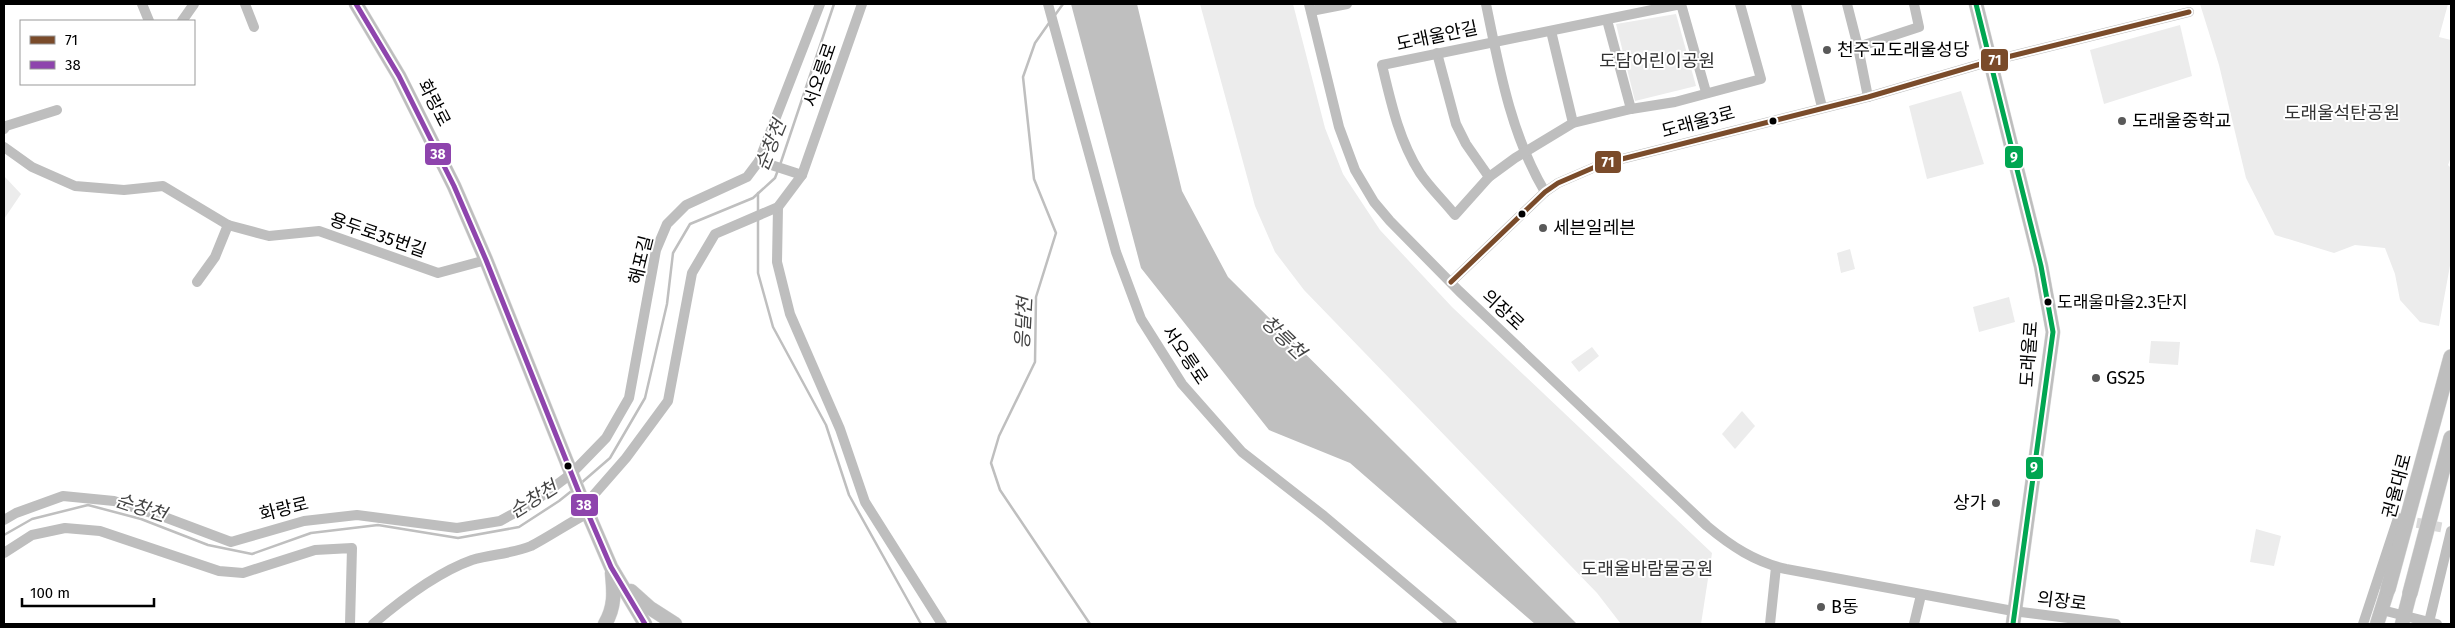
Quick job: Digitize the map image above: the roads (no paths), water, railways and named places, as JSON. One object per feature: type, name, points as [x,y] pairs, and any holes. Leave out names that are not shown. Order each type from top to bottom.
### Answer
[{"type":"highway","name":"권율대로","points":[[2388,589],[2451,356]]},
{"type":"highway","points":[[2410,593],[2451,438]]},
{"type":"main road","name":"화랑로","points":[[356,4],[399,76],[454,186],[611,568],[645,624]]},
{"type":"main road","name":"도래울로","points":[[1976,4],[2041,266],[2053,332],[2013,618]]},
{"type":"main road","points":[[605,624],[612,611],[614,592],[611,568]]},
{"type":"main road","points":[[611,568],[640,600],[675,624]]},
{"type":"main road","name":"권율대로","points":[[2378,624],[2388,589]]},
{"type":"main road","points":[[2403,620],[2410,593]]},
{"type":"street","points":[[142,4],[149,20]]},
{"type":"street","points":[[183,20],[194,4]]},
{"type":"street","points":[[245,4],[254,27]]},
{"type":"street","name":"해포길","points":[[579,494],[606,438],[629,398],[656,250],[668,224],[686,205],[747,177],[763,162],[820,4]]},
{"type":"street","name":"서오릉로","points":[[775,209],[797,173],[862,4]]},
{"type":"street","name":"서오릉로","points":[[1048,4],[1116,252],[1141,318],[1182,384],[1242,452],[1324,516],[1452,624]]},
{"type":"street","points":[[1310,7],[1347,4]]},
{"type":"street","name":"도래울안길","points":[[1486,4],[1505,92],[1525,152],[1545,192]]},
{"type":"street","name":"도래울안길","points":[[1706,92],[1681,4],[1551,32],[1494,40],[1382,65],[1394,116],[1402,137],[1422,175],[1455,215],[1489,177],[1525,152],[1573,123],[1630,109],[1675,102],[1706,92],[1761,79],[1740,4]]},
{"type":"street","points":[[1796,4],[1822,107]]},
{"type":"street","points":[[1847,4],[1868,97]]},
{"type":"street","points":[[1858,46],[1918,27],[1914,4]]},
{"type":"street","name":"의장로","points":[[1310,7],[1339,128],[1355,170],[1374,202],[1390,221],[1452,282],[1707,526],[1733,547],[1757,560],[1776,567],[1921,595],[2013,618],[2112,624]]},
{"type":"street","name":"도래울3로","points":[[1452,282],[1545,192],[1558,183],[1602,164],[1822,107],[1868,97],[1991,62],[2189,12]]},
{"type":"street","points":[[1607,20],[1630,109]]},
{"type":"street","points":[[1551,32],[1573,123]]},
{"type":"street","points":[[1437,53],[1456,124],[1466,144],[1489,177]]},
{"type":"street","points":[[4,130],[6,126],[57,110]]},
{"type":"street","name":"용두로35번길","points":[[4,147],[32,167],[75,186],[124,190],[163,186],[228,225],[270,236],[319,231],[438,273],[486,260]]},
{"type":"street","points":[[763,162],[797,173]]},
{"type":"street","points":[[775,209],[777,262],[790,314],[840,429],[865,502],[942,624]]},
{"type":"street","name":"화랑로","points":[[4,520],[16,512],[63,496],[114,501],[231,542],[304,521],[357,516],[457,528],[500,521],[531,504],[579,494],[626,458],[668,401],[692,273],[715,234],[775,209]]},
{"type":"street","points":[[197,282],[214,257],[228,225]]},
{"type":"street","points":[[373,624],[394,605],[435,579],[472,560],[502,555],[531,546],[579,494]]},
{"type":"street","points":[[2363,624],[2398,518],[2402,520]]},
{"type":"street","points":[[4,553],[32,536],[65,528],[100,531],[218,571],[243,573],[315,550],[352,548],[350,624]]},
{"type":"street","points":[[2382,610],[2403,620],[2433,623],[2449,529]]},
{"type":"street","points":[[1770,624],[1776,567]]},
{"type":"street","points":[[1914,624],[1921,595]]},
{"type":"water","name":"창릉천","points":[[1071,4],[1137,4],[1182,191],[1228,277],[1577,624],[1535,624],[1350,463],[1269,430],[1141,268]]},
{"type":"waterway","name":"순창천","points":[[780,165],[834,4]]},
{"type":"waterway","name":"응달천","points":[[1055,15],[1063,4]]},
{"type":"waterway","name":"응달천","points":[[1049,23],[1035,43],[1023,77],[1034,179],[1056,233],[1036,297],[1035,362],[999,436],[991,463],[1000,490],[1090,624]]},
{"type":"waterway","name":"순창천","points":[[580,484],[610,458],[645,398],[667,304],[673,253],[690,224],[753,198],[775,178],[778,170]]},
{"type":"waterway","points":[[758,193],[758,213]]},
{"type":"waterway","points":[[758,218],[758,273],[773,327],[826,425],[849,495],[921,624]]},
{"type":"waterway","name":"순창천","points":[[4,535],[32,519],[88,505],[141,519],[208,545],[252,554],[311,533],[378,525],[458,538],[519,527],[574,489]]},
{"type":"tunnel","points":[[2402,520],[2445,528]]},
{"type":"place","name":"천주교도래울성당","points":[[1827,50]]},
{"type":"place","name":"도래울중학교","points":[[2122,121]]},
{"type":"place","name":"세븐일레븐","points":[[1543,228]]},
{"type":"place","name":"도래울마을2.3단지","points":[[2048,302]]},
{"type":"place","name":"GS25","points":[[2096,378]]},
{"type":"place","name":"상가","points":[[1996,503]]},
{"type":"place","name":"B동","points":[[1821,607]]},
{"type":"park label","name":"도담어린이공원","points":[[1657,61]]},
{"type":"park label","name":"도래울석탄공원","points":[[2342,113]]},
{"type":"park label","name":"도래울바람물공원","points":[[1647,569]]}]
